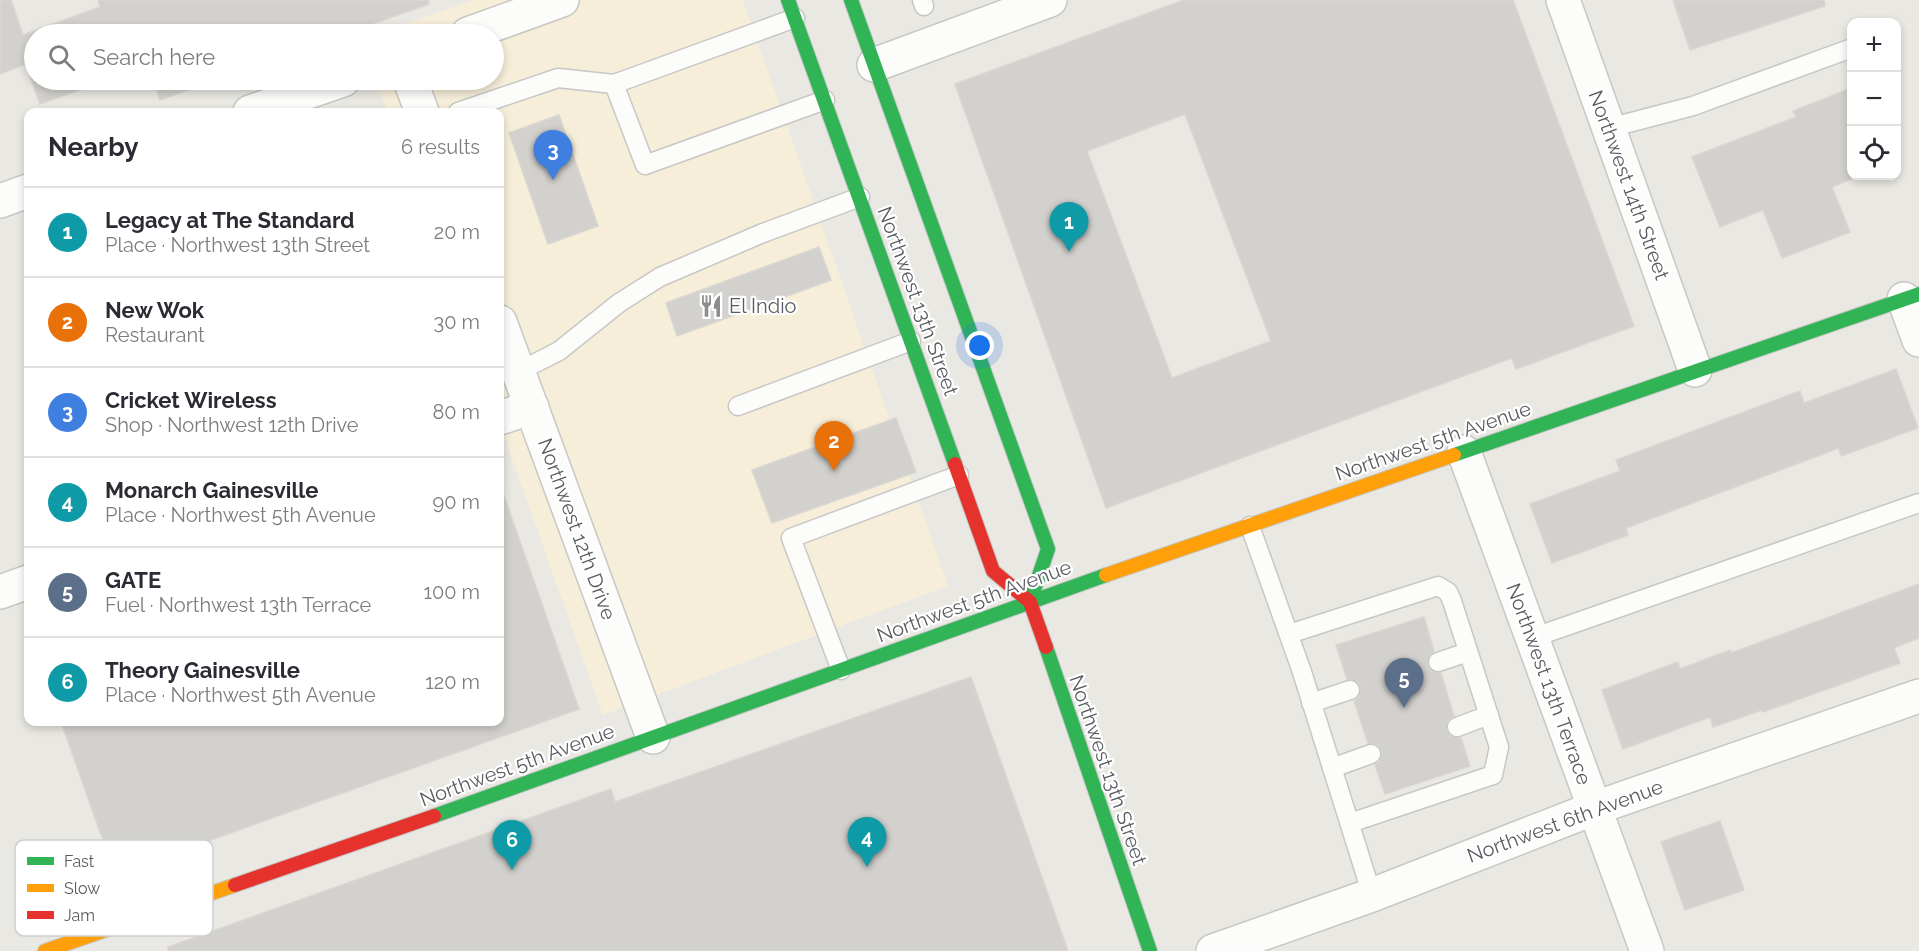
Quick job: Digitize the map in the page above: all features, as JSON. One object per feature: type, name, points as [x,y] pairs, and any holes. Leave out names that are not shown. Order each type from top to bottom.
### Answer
[{"type":"street","points":[[496,24],[562,0]]},
{"type":"street","name":"Northwest 13th Street","points":[[789,0],[993,571],[1030,602],[1150,951]]},
{"type":"street","name":"Northwest 13th Street","points":[[851,0],[1048,549],[1030,602]]},
{"type":"street","points":[[874,65],[1050,0]]},
{"type":"street","name":"Northwest 14th Street","points":[[1563,0],[1695,370]]},
{"type":"street","points":[[262,108],[314,90]]},
{"type":"street","points":[[414,90],[420,108]]},
{"type":"street","points":[[0,201],[24,192]]},
{"type":"street","points":[[1912,296],[1919,340]]},
{"type":"street","name":"Northwest 5th Avenue","points":[[213,892],[1030,602],[1912,296]]},
{"type":"street","name":"Northwest 12th Drive","points":[[504,333],[653,737]]},
{"type":"street","points":[[504,417],[532,407]]},
{"type":"street","name":"Northwest 13th Terrace","points":[[1464,452],[1647,951]]},
{"type":"street","points":[[0,592],[24,583]]},
{"type":"street","name":"Northwest 6th Avenue","points":[[1213,951],[1372,895],[1595,808],[1919,696]]},
{"type":"street","name":"Northwest 5th Avenue","points":[[45,951],[88,936]]},
{"type":"lane","points":[[470,108],[558,78],[614,84],[795,18]]},
{"type":"lane","points":[[1609,128],[1693,106],[1847,49]]},
{"type":"lane","points":[[614,84],[645,165],[825,100]]},
{"type":"lane","points":[[518,372],[559,351],[619,303],[660,278],[763,233],[860,197]]},
{"type":"lane","points":[[738,406],[911,340]]},
{"type":"lane","points":[[841,670],[791,538],[959,475]]},
{"type":"lane","points":[[1532,638],[1919,503]]},
{"type":"lane","points":[[1250,526],[1289,634],[1372,895]]},
{"type":"lane","points":[[1289,634],[1438,586],[1448,592],[1452,601],[1489,715],[1499,747],[1492,775],[1350,823]]},
{"type":"lane","points":[[1438,662],[1468,652]]},
{"type":"lane","points":[[1311,703],[1350,690]]},
{"type":"lane","points":[[1457,726],[1489,715]]},
{"type":"lane","points":[[1332,768],[1371,754]]},
{"type":"shaded area","points":[[474,0],[743,0],[948,586],[603,715],[504,436],[504,108],[386,108],[380,90],[504,90],[504,24],[403,24]]},
{"type":"building","points":[[0,0],[11,0],[24,35],[24,65],[0,74]]},
{"type":"building","points":[[98,0],[428,0],[429,4],[372,24],[53,24],[100,7]]},
{"type":"building","points":[[1184,0],[1513,0],[1634,326],[1516,369],[1512,358],[1106,508],[955,84]],"holes":[[[1185,114],[1271,341],[1172,378],[1087,151]]]},
{"type":"building","points":[[1673,0],[1824,0],[1825,6],[1690,50]]},
{"type":"building","points":[[35,90],[80,90],[40,104]]},
{"type":"building","points":[[156,90],[188,90],[160,100]]},
{"type":"building","points":[[1847,90],[1849,180],[1832,187],[1850,232],[1782,258],[1763,210],[1720,227],[1692,157],[1796,117],[1793,111]]},
{"type":"building","points":[[559,115],[598,226],[548,244],[509,133]]},
{"type":"building","points":[[819,247],[831,280],[677,336],[666,303]]},
{"type":"building","points":[[1896,369],[1918,428],[1841,456],[1839,448],[1626,528],[1628,535],[1552,563],[1530,504],[1620,471],[1616,460],[1800,391],[1804,403]]},
{"type":"building","points":[[896,418],[916,472],[772,523],[752,470]]},
{"type":"building","points":[[504,496],[579,709],[211,840],[103,840],[62,726],[504,726]]},
{"type":"building","points":[[1919,584],[1919,638],[1894,648],[1900,663],[1763,712],[1762,710],[1713,727],[1710,717],[1623,749],[1602,690],[1678,662],[1680,669],[1730,650],[1731,653]]},
{"type":"building","points":[[1424,617],[1434,651],[1429,655],[1427,665],[1431,671],[1441,673],[1454,716],[1448,720],[1446,730],[1450,736],[1461,738],[1470,766],[1385,794],[1375,765],[1380,761],[1382,751],[1378,745],[1368,743],[1354,701],[1359,697],[1361,687],[1357,681],[1347,679],[1336,645]]},
{"type":"building","points":[[971,677],[1068,951],[168,951],[168,947],[199,936],[213,936],[213,931],[611,789],[615,802]]},
{"type":"building","points":[[1720,821],[1744,890],[1685,910],[1661,842]]},
{"type":"traffic: fast","points":[[788,0],[955,464]]},
{"type":"traffic: fast","points":[[851,0],[1048,549],[1030,602]]},
{"type":"traffic: fast","points":[[1454,455],[1919,294]]},
{"type":"traffic: fast","points":[[434,816],[1106,575]]},
{"type":"traffic: fast","points":[[1046,647],[1150,951]]},
{"type":"traffic: slow","points":[[1106,575],[1454,455]]},
{"type":"traffic: slow","points":[[213,893],[235,885]]},
{"type":"traffic: slow","points":[[45,951],[88,936]]},
{"type":"traffic: jam","points":[[955,464],[993,571],[1030,602],[1046,647]]},
{"type":"traffic: jam","points":[[235,885],[434,816]]},
{"type":"place","name":"Cricket Wireless","points":[[553,180]]},
{"type":"place","name":"Legacy at The Standard","points":[[1069,252]]},
{"type":"place","name":"El Indio","points":[[711,306]]},
{"type":"place","name":"New Wok","points":[[834,471]]},
{"type":"place","name":"GATE","points":[[1404,708]]},
{"type":"place","name":"Monarch Gainesville","points":[[867,867]]},
{"type":"place","name":"Theory Gainesville","points":[[512,870]]}]
